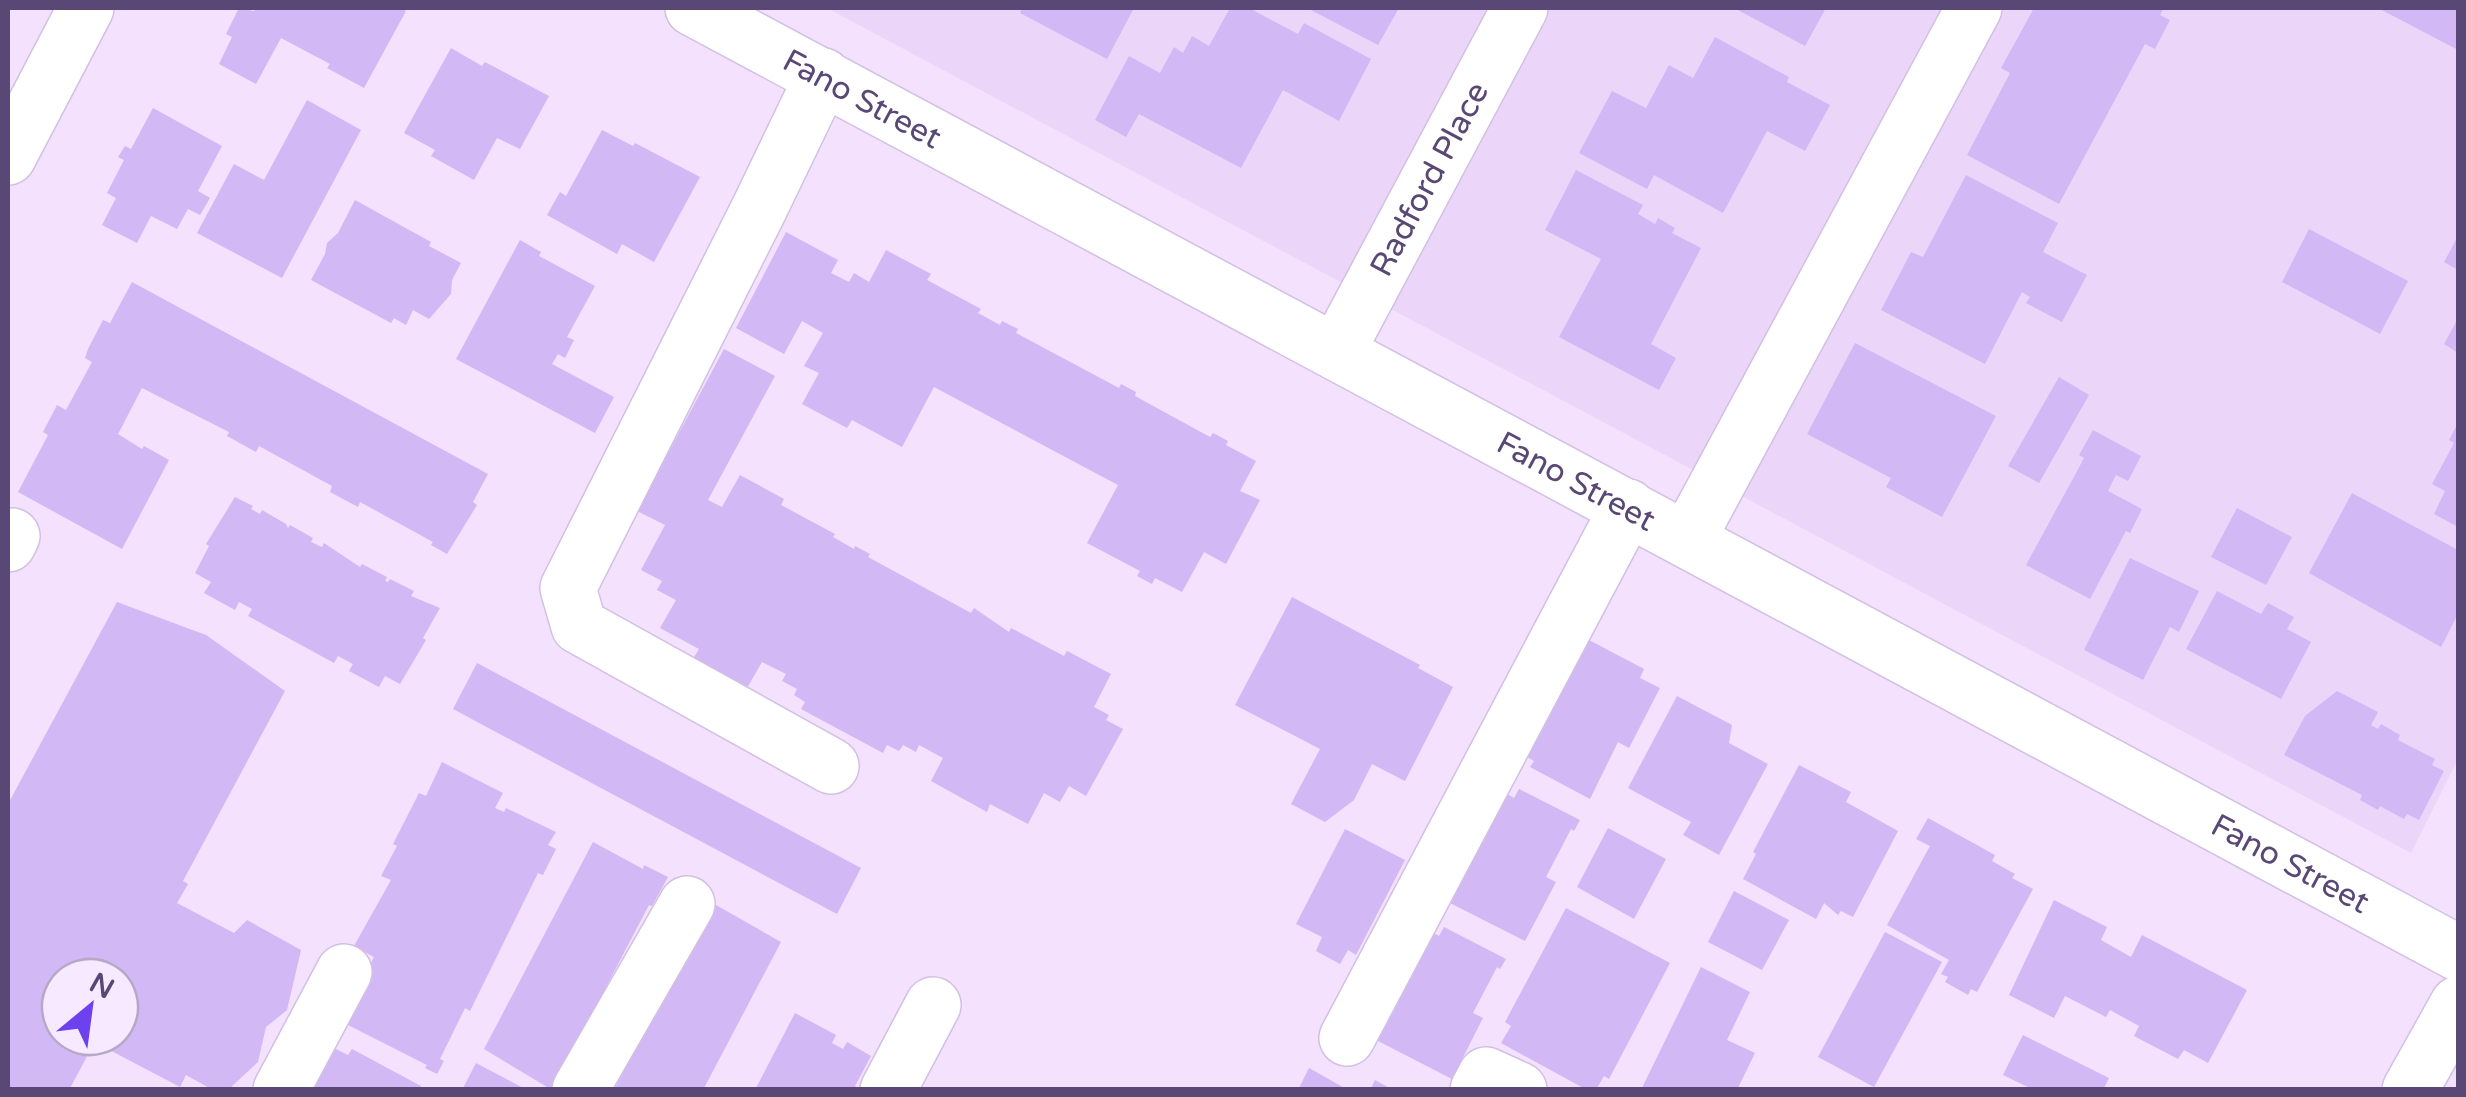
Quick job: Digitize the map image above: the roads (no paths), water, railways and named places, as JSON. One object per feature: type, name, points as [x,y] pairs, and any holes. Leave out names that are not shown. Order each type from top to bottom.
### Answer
[{"type":"street","points":[[9,148],[86,8]]},
{"type":"street","name":"Fano Street","points":[[694,8],[2458,953]]},
{"type":"street","name":"Radford Place","points":[[1337,351],[1520,8]]},
{"type":"street","points":[[1687,540],[1974,8]]},
{"type":"street","points":[[822,76],[760,209],[568,588],[579,626],[832,766]]},
{"type":"street","points":[[1347,1038],[1628,508]]},
{"type":"street","points":[[580,1090],[688,904]]},
{"type":"street","points":[[281,1090],[344,972]]},
{"type":"street","points":[[2410,1090],[2458,1004]]},
{"type":"street","points":[[888,1090],[933,1005]]},
{"type":"street","points":[[1478,1090],[1486,1075],[1519,1090]]}]
